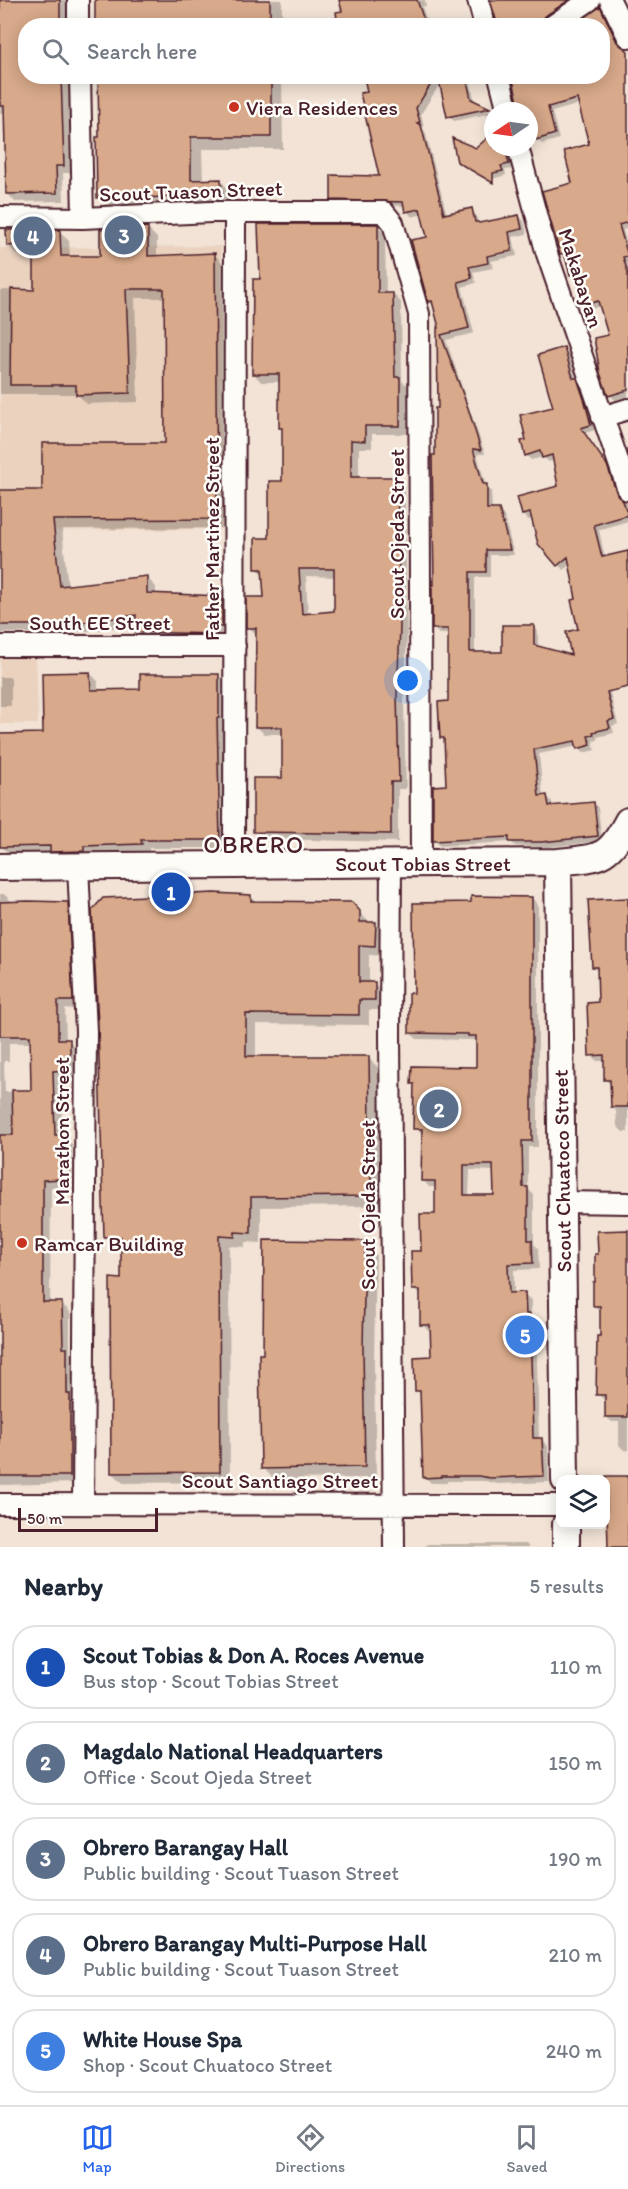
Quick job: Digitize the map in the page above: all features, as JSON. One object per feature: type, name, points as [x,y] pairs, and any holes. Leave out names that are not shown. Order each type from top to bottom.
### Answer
[{"type":"street","points":[[78,0],[78,18]]},
{"type":"street","points":[[478,0],[483,18]]},
{"type":"street","points":[[564,18],[590,0]]},
{"type":"street","points":[[609,0],[628,37]]},
{"type":"street","points":[[80,84],[83,218]]},
{"type":"street","points":[[501,84],[506,102]]},
{"type":"street","name":"Makabayan","points":[[520,156],[546,251],[628,490]]},
{"type":"street","name":"Scout Tuason Street","points":[[0,217],[83,218],[235,212],[384,212]]},
{"type":"street","name":"Father Martinez Street","points":[[234,865],[235,212]]},
{"type":"street","name":"Scout Ojeda Street","points":[[384,212],[393,223],[419,314],[421,863]]},
{"type":"street","points":[[602,417],[628,409]]},
{"type":"street","name":"South EE Street","points":[[0,646],[235,646]]},
{"type":"street","name":"Scout Tobias Street","points":[[0,867],[558,862],[604,854],[616,844],[628,821]]},
{"type":"street","name":"Scout Chuatoco Street","points":[[558,862],[565,1475]]},
{"type":"street","name":"Scout Ojeda Street","points":[[391,863],[394,1547]]},
{"type":"street","name":"Marathon Street","points":[[78,866],[86,1031],[83,1504]]},
{"type":"street","points":[[562,1202],[628,1203]]},
{"type":"street","name":"Scout Santiago Street","points":[[0,1504],[556,1504]]},
{"type":"street","points":[[566,1529],[566,1547]]},
{"type":"shaded area","points":[[221,246],[221,529],[0,531],[0,248]]},
{"type":"shaded area","points":[[36,648],[38,724],[0,724],[0,649]]},
{"type":"building","points":[[0,0],[60,0],[60,18],[18,18],[18,84],[61,84],[64,166],[56,166],[57,193],[6,194],[4,106],[0,106]]},
{"type":"building","points":[[95,0],[270,0],[270,18],[95,18]]},
{"type":"building","points":[[339,0],[417,0],[423,18],[337,18],[336,12],[342,11]]},
{"type":"building","points":[[490,0],[569,0],[543,18],[496,18]]},
{"type":"building","points":[[600,6],[606,18],[584,18]]},
{"type":"building","points":[[610,27],[617,42],[628,51],[628,222],[619,225],[628,256],[623,257],[628,273],[628,390],[608,396],[600,373],[594,338],[608,335],[598,301],[584,305],[575,273],[570,275],[564,253],[560,254],[542,191],[572,183],[564,151],[589,144],[577,99],[548,107],[555,134],[538,139],[538,102],[518,102],[514,84],[610,84]]},
{"type":"building","points":[[98,84],[271,84],[271,137],[191,137],[191,180],[221,179],[222,194],[192,194],[192,197],[97,198],[96,137],[99,137]]},
{"type":"building","points":[[365,84],[431,84],[416,108],[420,122],[417,123],[421,125],[444,214],[472,208],[475,222],[479,223],[519,215],[522,229],[509,232],[512,251],[487,256],[488,263],[469,267],[472,278],[458,282],[469,328],[441,335],[481,450],[473,449],[483,484],[487,484],[487,509],[499,509],[510,550],[486,550],[486,572],[470,572],[470,652],[502,652],[502,625],[534,625],[534,645],[571,655],[566,632],[578,629],[571,600],[576,599],[568,557],[557,566],[538,544],[530,513],[522,515],[517,497],[558,486],[552,455],[542,458],[540,451],[525,456],[521,441],[526,440],[520,415],[553,407],[538,355],[564,347],[573,378],[577,378],[591,425],[581,428],[607,465],[617,494],[623,501],[628,515],[594,525],[602,557],[628,551],[628,687],[607,692],[614,719],[608,721],[610,728],[593,732],[594,735],[588,736],[591,745],[577,749],[575,741],[534,749],[539,796],[547,795],[549,806],[594,802],[598,836],[542,842],[509,842],[509,837],[433,841],[433,786],[446,785],[444,738],[440,738],[438,702],[448,701],[448,629],[432,629],[432,585],[434,585],[432,455],[435,455],[435,408],[438,408],[437,328],[439,328],[432,301],[428,302],[411,240],[427,237],[420,209],[405,212],[403,202],[331,200],[331,175],[379,176],[360,93],[367,92]]},
{"type":"building","points":[[440,84],[468,84],[471,99],[484,105],[484,109],[447,117]]},
{"type":"building","points":[[452,138],[476,148],[484,141],[484,156],[507,156],[509,164],[501,166],[503,171],[493,173],[493,183],[457,162]]},
{"type":"building","points":[[258,224],[378,224],[378,293],[393,293],[395,377],[400,377],[400,426],[365,426],[365,441],[351,440],[351,477],[397,477],[400,628],[397,694],[399,782],[391,782],[391,834],[253,832],[253,778],[282,778],[282,727],[255,727],[256,628],[246,628],[246,597],[264,597],[262,569],[255,569],[255,538],[269,538],[269,481],[282,481],[279,374],[252,374],[253,279],[260,279]],"holes":[[[299,569],[334,569],[334,611],[302,614]]]},
{"type":"building","points":[[148,227],[148,256],[215,253],[217,519],[53,520],[60,586],[147,576],[147,593],[222,596],[222,627],[217,627],[216,634],[136,632],[136,615],[61,625],[0,625],[0,490],[42,490],[42,443],[165,443],[164,289],[126,289],[130,393],[76,395],[76,385],[10,385],[11,289],[34,290],[34,244],[7,246],[6,230],[60,230],[61,256],[100,256],[100,229]]},
{"type":"building","points":[[90,672],[91,690],[140,689],[140,674],[219,674],[219,718],[217,718],[220,840],[141,840],[142,844],[84,846],[84,851],[50,852],[50,846],[0,847],[0,734],[43,733],[42,673]]},
{"type":"building","points":[[214,893],[251,895],[251,901],[352,902],[360,911],[360,922],[376,922],[375,946],[359,945],[359,982],[375,982],[375,1000],[359,1000],[359,1015],[246,1014],[246,1056],[369,1056],[371,1196],[251,1197],[251,1233],[235,1232],[235,1237],[219,1236],[220,1472],[111,1473],[110,1278],[121,1279],[121,1237],[104,1237],[98,1024],[92,910],[103,898]]},
{"type":"building","points":[[471,896],[532,897],[532,1141],[522,1141],[523,1187],[528,1187],[528,1240],[532,1240],[533,1263],[508,1264],[509,1293],[525,1292],[526,1314],[530,1314],[533,1438],[542,1438],[544,1476],[423,1478],[420,1391],[415,1391],[414,1357],[431,1356],[430,1325],[420,1325],[420,1290],[412,1290],[411,1251],[421,1251],[420,1214],[435,1214],[435,1181],[421,1181],[422,1129],[413,1129],[412,1066],[476,1067],[476,1036],[409,1033],[409,993],[414,993],[413,903],[471,902]],"holes":[[[464,1165],[493,1165],[494,1195],[464,1195]]]},
{"type":"building","points":[[628,898],[628,1107],[611,1107],[610,1080],[604,1080],[604,1055],[589,1056],[587,1003],[598,1002],[597,967],[592,967],[588,900]]},
{"type":"building","points":[[0,902],[68,902],[73,1001],[58,1001],[58,1039],[70,1039],[70,1070],[53,1071],[55,1135],[64,1135],[64,1179],[43,1180],[43,1302],[62,1302],[63,1348],[67,1348],[67,1394],[70,1394],[70,1476],[0,1476],[0,1135],[13,1135],[12,1090],[31,1090],[30,1036],[0,1036]]},
{"type":"building","points":[[628,1230],[628,1417],[605,1417],[605,1395],[596,1395],[600,1306],[593,1306],[593,1282],[595,1282],[595,1254],[598,1254],[597,1231]]},
{"type":"building","points":[[264,1240],[365,1241],[363,1349],[365,1467],[261,1469],[259,1354],[263,1354]]},
{"type":"building","points":[[610,1476],[628,1476],[628,1547],[608,1547]]},
{"type":"place","name":"Viera Residences","points":[[234,107]]},
{"type":"place","name":"Obrero Barangay Hall","points":[[124,235]]},
{"type":"place","name":"Obrero Barangay Multi-Purpose Hall","points":[[33,236]]},
{"type":"place","name":"Scout Tobias & Don A. Roces Avenue","points":[[171,892]]},
{"type":"place","name":"Magdalo National Headquarters","points":[[439,1109]]},
{"type":"place","name":"Ramcar Building","points":[[22,1243]]},
{"type":"place","name":"White House Spa","points":[[525,1335]]},
{"type":"district","name":"OBRERO","points":[[254,844]]}]
